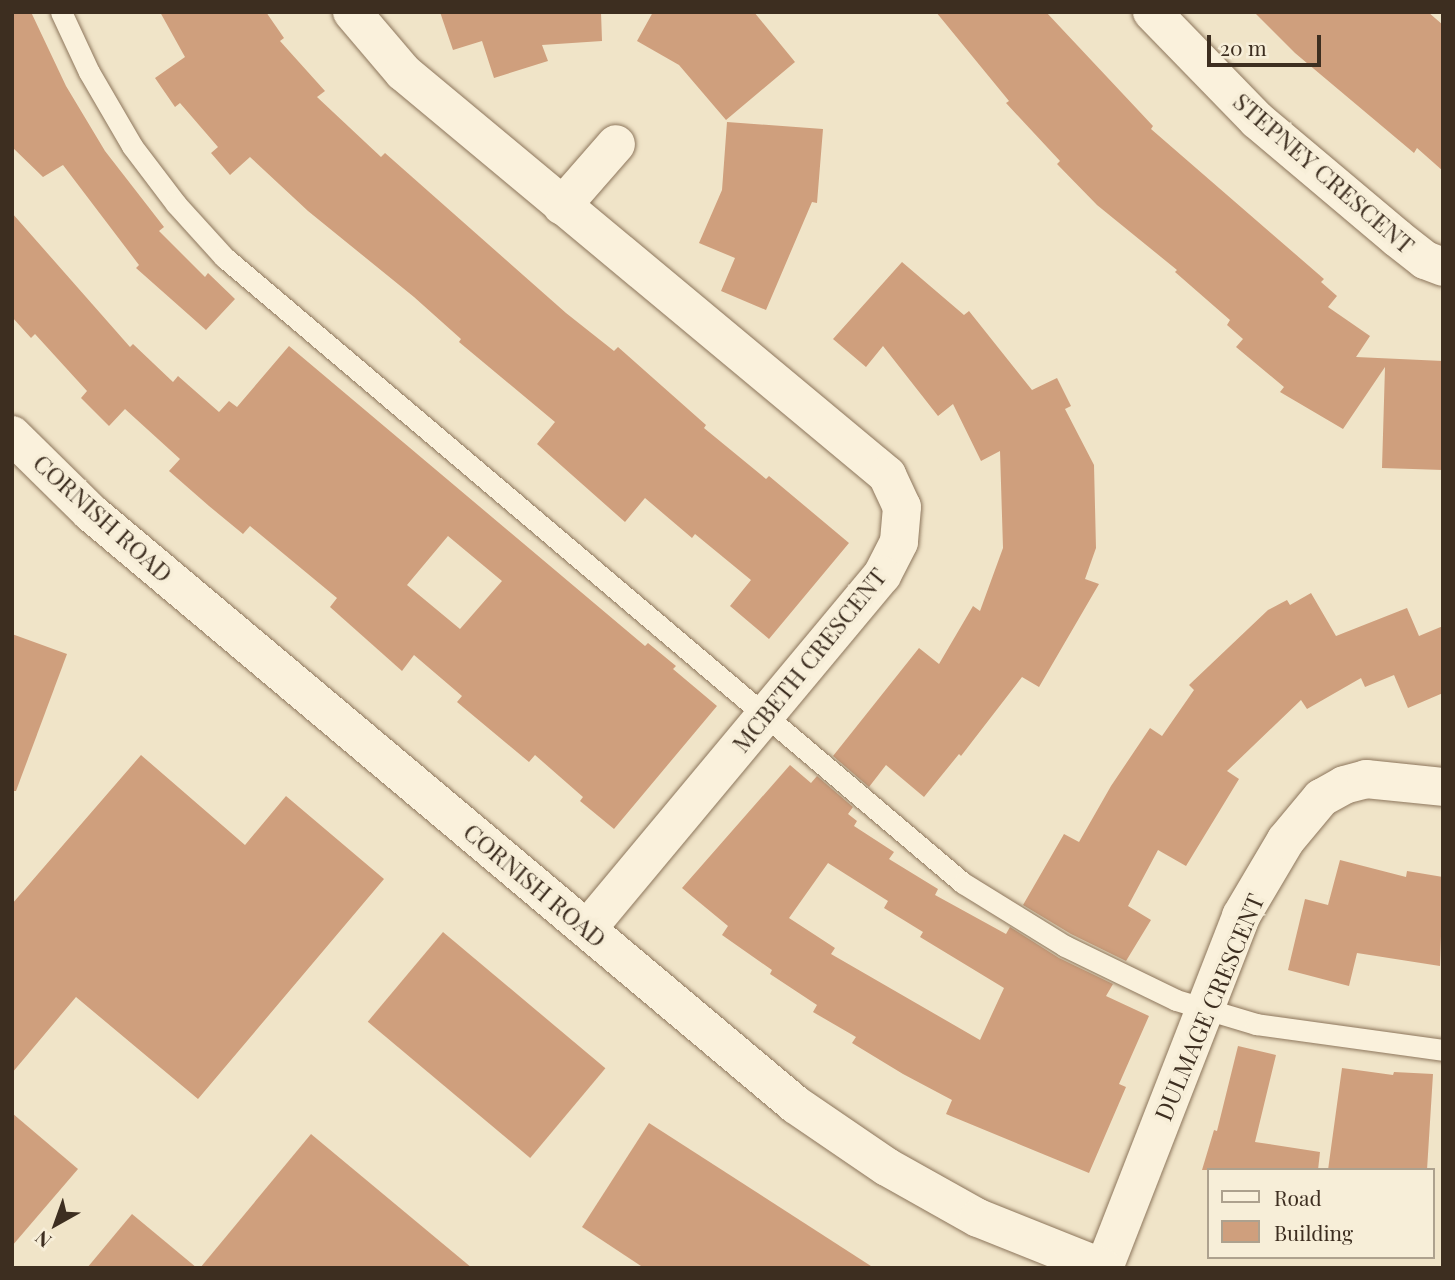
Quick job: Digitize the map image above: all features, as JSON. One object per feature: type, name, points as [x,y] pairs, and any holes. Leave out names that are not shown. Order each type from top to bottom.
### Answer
[{"type":"street","name":"MCBETH CRESCENT","points":[[352,12],[403,72],[887,475],[902,507],[900,542],[882,575],[587,929]]},
{"type":"street","name":"STEPNEY CRESCENT","points":[[1152,12],[1257,120],[1397,238],[1425,260],[1443,267]]},
{"type":"street","points":[[562,206],[616,144]]},
{"type":"street","name":"CORNISH ROAD","points":[[12,435],[90,512],[796,1105],[887,1167],[978,1218],[1104,1268]]},
{"type":"street","name":"DULMAGE CRESCENT","points":[[1104,1268],[1241,916],[1286,840],[1321,798],[1344,785],[1366,779],[1443,787]]},
{"type":"lane","points":[[61,12],[89,72],[132,146],[176,204],[224,257],[963,883],[1001,909],[1077,952],[1176,1000],[1256,1024],[1443,1050]]},
{"type":"building","points":[[12,12],[31,12],[66,86],[105,151],[164,227],[159,231],[205,277],[208,273],[235,299],[206,330],[136,268],[139,265],[63,165],[43,177],[12,147]]},
{"type":"building","points":[[160,12],[266,12],[284,38],[280,41],[325,91],[317,97],[381,157],[385,153],[566,313],[614,351],[618,347],[706,425],[704,428],[766,479],[769,476],[849,543],[769,639],[730,606],[751,580],[695,534],[692,538],[645,498],[625,522],[537,444],[555,422],[459,342],[461,339],[414,297],[308,211],[250,157],[230,175],[211,153],[218,147],[180,103],[175,107],[155,78],[185,57]]},
{"type":"building","points":[[440,12],[601,12],[602,41],[542,45],[548,61],[494,78],[482,41],[453,50]]},
{"type":"building","points":[[653,12],[754,12],[795,62],[726,120],[679,65],[637,41]]},
{"type":"building","points":[[936,12],[1046,12],[1153,126],[1151,129],[1324,279],[1321,282],[1337,296],[1328,307],[1370,336],[1356,357],[1443,361],[1443,470],[1382,468],[1385,367],[1343,429],[1280,392],[1284,387],[1236,347],[1243,339],[1227,325],[1230,320],[1175,272],[1177,270],[1097,205],[1057,164],[1060,161],[1006,103],[1009,101]]},
{"type":"building","points":[[1254,12],[1428,12],[1443,25],[1443,171],[1417,148],[1414,153],[1295,53]]},
{"type":"building","points":[[727,122],[823,129],[817,203],[812,202],[766,310],[721,291],[735,258],[699,243],[722,190]]},
{"type":"building","points":[[12,213],[130,347],[133,344],[173,382],[178,376],[219,412],[229,401],[237,407],[289,346],[645,646],[648,643],[676,666],[673,669],[717,706],[614,829],[580,801],[583,797],[535,755],[529,762],[457,702],[462,696],[414,655],[402,671],[330,607],[337,598],[250,526],[243,534],[209,506],[169,471],[180,459],[125,409],[109,426],[81,398],[87,391],[35,334],[31,338],[12,317]],"holes":[[[448,536],[502,581],[460,629],[407,585]]]},
{"type":"building","points":[[902,262],[964,315],[969,311],[1032,390],[1057,378],[1071,406],[1065,409],[1094,465],[1096,548],[1085,579],[1099,584],[1039,687],[1022,677],[961,756],[959,754],[924,797],[886,765],[869,787],[833,756],[919,648],[939,664],[973,606],[980,611],[1003,548],[1000,451],[981,461],[953,404],[938,416],[883,346],[866,367],[833,339]]},
{"type":"building","points":[[1311,593],[1336,636],[1407,608],[1419,636],[1443,626],[1443,693],[1408,708],[1394,675],[1365,687],[1361,678],[1307,709],[1301,700],[1227,771],[1239,779],[1186,866],[1158,850],[1128,906],[1151,920],[1126,961],[1071,934],[1023,905],[1064,834],[1079,842],[1111,786],[1150,728],[1162,736],[1194,690],[1189,685],[1268,610],[1287,600],[1290,605]]},
{"type":"building","points":[[12,634],[67,654],[16,791],[12,791]]},
{"type":"building","points":[[141,755],[245,845],[286,796],[384,879],[198,1099],[76,997],[12,1073],[12,904]]},
{"type":"building","points":[[790,765],[811,783],[817,776],[853,807],[848,814],[857,821],[854,826],[894,852],[889,859],[938,889],[935,895],[1006,934],[1010,927],[1059,958],[1113,984],[1106,996],[1149,1016],[1119,1084],[1126,1087],[1089,1173],[946,1114],[952,1100],[852,1043],[856,1037],[813,1012],[817,1005],[770,974],[772,970],[722,935],[728,926],[682,888]],"holes":[[[828,863],[888,901],[884,908],[923,932],[920,937],[1004,988],[980,1040],[831,954],[835,948],[789,918]]]},
{"type":"building","points":[[1340,860],[1406,877],[1407,871],[1443,877],[1440,966],[1357,953],[1349,986],[1288,970],[1305,899],[1328,905]]},
{"type":"building","points":[[443,932],[605,1068],[530,1158],[368,1022]]},
{"type":"building","points":[[1238,1046],[1276,1055],[1255,1142],[1320,1152],[1318,1168],[1202,1170],[1214,1130],[1217,1131]]},
{"type":"building","points":[[1342,1068],[1393,1075],[1394,1072],[1433,1074],[1427,1168],[1328,1168]]},
{"type":"building","points":[[12,1113],[78,1169],[12,1246]]},
{"type":"building","points":[[649,1123],[874,1268],[644,1268],[582,1227]]},
{"type":"building","points":[[311,1134],[472,1268],[200,1268]]},
{"type":"building","points":[[132,1214],[197,1268],[87,1268]]}]
